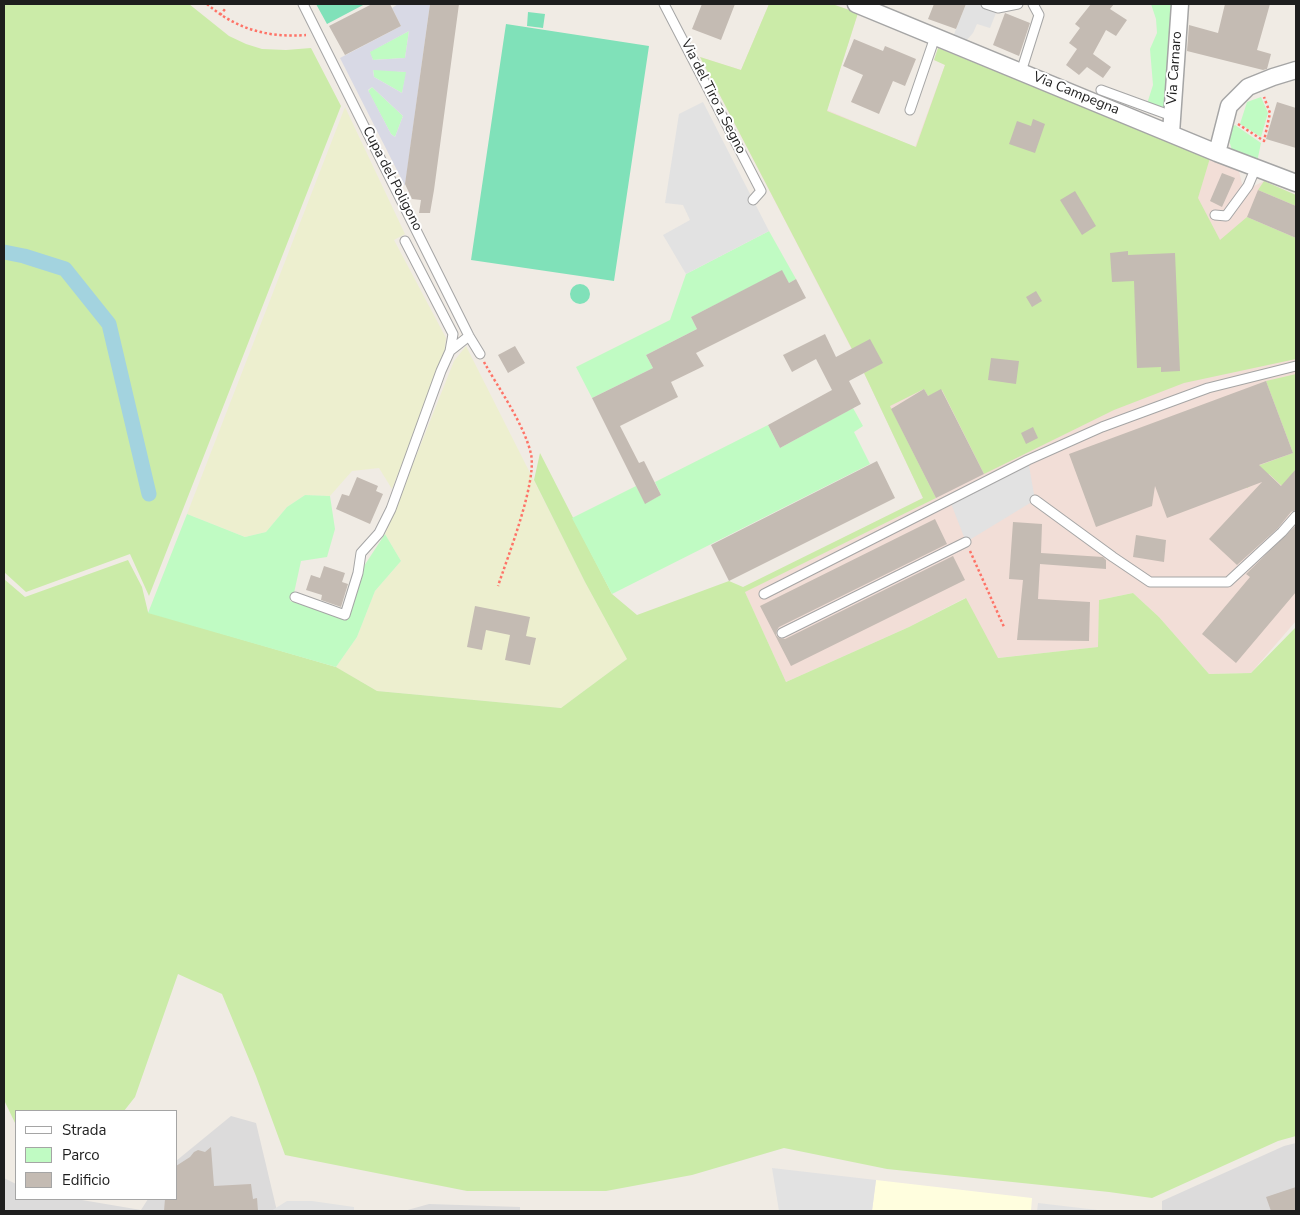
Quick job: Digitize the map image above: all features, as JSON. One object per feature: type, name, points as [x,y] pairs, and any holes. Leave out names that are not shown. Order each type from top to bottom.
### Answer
[{"type":"street","name":"Via Campegna","points":[[856,4],[892,10],[935,37],[1217,153],[1296,183]]},
{"type":"street","name":"Via Carnaro","points":[[1171,133],[1180,4]]},
{"type":"street","points":[[1217,153],[1229,106],[1248,87],[1296,70]]},
{"type":"lane","name":"Cupa del Poligono","points":[[303,4],[469,336],[480,354]]},
{"type":"lane","name":"Via del Tiro a Segno","points":[[664,4],[761,191],[753,200]]},
{"type":"lane","points":[[986,4],[998,8],[1018,4]]},
{"type":"lane","points":[[1021,72],[1039,14],[1033,4]]},
{"type":"lane","points":[[910,110],[935,37]]},
{"type":"lane","points":[[1102,90],[1172,116]]},
{"type":"lane","points":[[1215,215],[1226,216],[1248,186],[1256,167]]},
{"type":"lane","points":[[295,597],[345,615],[358,573],[361,553],[378,533],[390,509],[450,351],[453,334],[405,240]]},
{"type":"lane","points":[[450,351],[469,336]]},
{"type":"lane","points":[[764,594],[1028,460],[1102,427],[1208,388],[1296,366]]},
{"type":"lane","points":[[1034,500],[1150,582],[1228,582],[1282,532],[1296,516]]},
{"type":"lane","points":[[782,633],[966,542]]},
{"type":"path","points":[[207,4],[238,26],[265,34],[310,35]]},
{"type":"path","points":[[220,15],[226,8]]},
{"type":"path","points":[[1227,116],[1264,141],[1270,113],[1259,83]]},
{"type":"path","points":[[480,354],[514,415],[531,454],[532,474],[498,586]]},
{"type":"path","points":[[966,542],[1004,627]]},
{"type":"shaded area","points":[[398,4],[430,4],[405,186],[340,58],[401,26],[392,8]],"holes":[[[409,31],[405,58],[373,60],[370,52]],[[373,70],[406,72],[402,93],[374,77]],[[372,87],[403,116],[395,137],[391,134],[368,90]]]},
{"type":"shaded area","points":[[769,4],[832,4],[858,13],[827,110],[915,147],[945,65],[934,60],[938,48],[1210,158],[1239,171],[1242,184],[1252,187],[1264,181],[1296,195],[1296,621],[1251,673],[1209,674],[1159,617],[1133,593],[1099,600],[1099,647],[997,658],[965,598],[909,627],[786,682],[743,588],[923,498],[864,373],[700,57],[741,70]]},
{"type":"shaded area","points":[[966,4],[986,4],[998,8],[990,28],[977,24],[973,33],[966,41],[953,37]]},
{"type":"shaded area","points":[[703,102],[769,231],[686,274],[663,235],[690,220],[683,205],[665,203],[679,114]]},
{"type":"shaded area","points":[[345,107],[405,234],[394,240],[446,338],[444,359],[392,489],[379,468],[352,471],[330,496],[305,495],[287,507],[266,532],[245,537],[187,514]]},
{"type":"shaded area","points":[[466,346],[585,582],[627,659],[561,708],[377,691],[336,667],[357,637],[375,591],[401,561],[385,534],[454,361]]},
{"type":"shaded area","points":[[1028,460],[1035,500],[966,542],[950,501]]},
{"type":"shaded area","points":[[231,1116],[256,1123],[277,1211],[4,1211],[4,1178],[15,1184],[15,1200],[82,1200],[141,1210],[147,1200],[178,1200],[178,1159]]},
{"type":"shaded area","points":[[1296,1143],[1296,1211],[1162,1211],[1162,1201],[1284,1146]]},
{"type":"shaded area","points":[[772,1168],[876,1180],[872,1211],[779,1211]]},
{"type":"shaded area","points":[[876,1180],[1032,1198],[1031,1211],[872,1211]]},
{"type":"shaded area","points":[[287,1201],[312,1201],[354,1207],[354,1211],[271,1211]]},
{"type":"shaded area","points":[[1038,1203],[1106,1211],[1037,1211]]},
{"type":"shaded area","points":[[429,1204],[520,1207],[520,1211],[404,1211]]},
{"type":"green space","points":[[4,4],[189,4],[229,36],[246,44],[262,49],[311,48],[341,106],[149,596],[130,554],[26,592],[4,572]]},
{"type":"green space","points":[[316,4],[365,4],[327,24]]},
{"type":"green space","points":[[769,4],[832,4],[858,13],[827,111],[916,147],[945,65],[934,60],[938,48],[1210,158],[1198,198],[1220,240],[1247,217],[1296,238],[1296,359],[1184,383],[1114,410],[984,474],[942,390],[928,396],[924,389],[890,406],[936,498],[745,592],[786,682],[909,627],[966,598],[998,658],[1098,647],[1099,600],[1133,593],[1159,617],[1209,674],[1251,673],[1296,627],[1296,1136],[1278,1141],[1152,1198],[887,1169],[784,1148],[692,1175],[606,1191],[467,1191],[285,1155],[256,1076],[222,994],[178,974],[135,1097],[125,1110],[15,1110],[15,1123],[4,1100],[4,579],[25,597],[128,560],[142,587],[148,612],[336,667],[377,691],[561,708],[627,659],[585,582],[534,480],[540,453],[612,594],[637,615],[729,581],[743,587],[923,498],[864,373],[882,363],[852,349],[700,57],[741,70]]},
{"type":"green space","points":[[1151,4],[1180,4],[1172,116],[1146,107],[1153,85],[1150,49],[1157,33],[1156,19]]},
{"type":"green space","points":[[528,12],[545,14],[543,28],[527,26]]},
{"type":"green space","points":[[506,24],[649,46],[614,281],[471,260]]},
{"type":"green space","points":[[409,31],[405,58],[373,60],[369,52]]},
{"type":"green space","points":[[373,69],[407,72],[402,93],[374,77]]},
{"type":"green space","points":[[372,87],[403,116],[395,137],[391,134],[368,91]]},
{"type":"green space","points":[[1261,97],[1268,113],[1261,137],[1240,124],[1247,102]]},
{"type":"green space","points":[[1235,125],[1261,143],[1256,167],[1244,155],[1232,150],[1229,133]]},
{"type":"green space","points":[[1264,181],[1296,195],[1296,206],[1258,190]]},
{"type":"green space","points":[[769,231],[796,279],[789,283],[782,271],[691,317],[697,329],[646,355],[653,368],[592,398],[576,367],[670,320],[686,274]]},
{"type":"green space","points":[[580,284],[587,287],[590,294],[587,301],[580,304],[573,301],[570,294],[573,287]]},
{"type":"green space","points":[[1296,374],[1296,469],[1294,472],[1296,474],[1296,499],[1269,474],[1247,488],[1241,472],[1293,453],[1266,381]]},
{"type":"green space","points":[[853,408],[863,426],[854,432],[870,464],[612,594],[572,518],[636,486],[645,503],[661,495],[655,482],[768,425],[780,448]]},
{"type":"green space","points":[[305,495],[330,496],[335,529],[327,557],[301,561],[294,593],[290,601],[347,619],[364,566],[385,534],[401,561],[375,591],[357,637],[336,667],[148,613],[187,514],[245,537],[266,532],[287,507]]},
{"type":"building","points":[[372,4],[390,4],[401,26],[345,55],[329,26]]},
{"type":"building","points":[[430,4],[459,4],[430,213],[419,213],[421,200],[412,199],[405,184]]},
{"type":"building","points":[[702,4],[735,4],[721,40],[692,29]]},
{"type":"building","points":[[934,4],[966,4],[956,29],[928,19]]},
{"type":"building","points":[[1091,4],[1114,4],[1110,9],[1127,20],[1116,36],[1106,30],[1093,54],[1111,67],[1103,78],[1087,67],[1079,75],[1066,65],[1077,49],[1069,43],[1080,28],[1075,24]]},
{"type":"building","points":[[1225,4],[1270,4],[1257,50],[1271,54],[1267,69],[1263,70],[1187,51],[1189,25],[1218,33]]},
{"type":"building","points":[[1005,13],[1030,23],[1019,56],[993,45]]},
{"type":"building","points":[[854,39],[883,51],[885,46],[916,59],[905,86],[893,81],[879,114],[851,102],[863,75],[843,66]]},
{"type":"building","points":[[1277,102],[1296,108],[1296,148],[1266,139]]},
{"type":"building","points":[[1033,119],[1045,124],[1035,153],[1009,144],[1017,121],[1031,126]]},
{"type":"building","points":[[1222,173],[1235,178],[1222,207],[1210,201]]},
{"type":"building","points":[[1258,190],[1296,206],[1296,238],[1247,217]]},
{"type":"building","points":[[1075,191],[1096,226],[1082,235],[1060,200]]},
{"type":"building","points":[[1128,251],[1128,255],[1175,253],[1180,371],[1161,372],[1161,367],[1137,368],[1134,281],[1112,282],[1110,253]]},
{"type":"building","points":[[782,270],[789,283],[796,279],[806,298],[696,353],[704,366],[671,382],[678,397],[620,426],[639,463],[644,461],[661,495],[645,504],[592,398],[653,368],[646,355],[697,329],[691,317]]},
{"type":"building","points":[[1036,291],[1042,301],[1032,307],[1026,297]]},
{"type":"building","points":[[825,334],[836,357],[870,339],[883,363],[849,381],[861,404],[780,448],[768,425],[832,390],[816,359],[792,372],[783,355]]},
{"type":"building","points":[[515,346],[525,363],[508,373],[498,355]]},
{"type":"building","points":[[991,358],[1019,361],[1016,384],[988,380]]},
{"type":"building","points":[[1266,381],[1293,453],[1259,465],[1281,486],[1296,469],[1296,510],[1291,512],[1278,528],[1237,565],[1209,539],[1262,482],[1167,518],[1155,486],[1152,506],[1096,527],[1069,454]]},
{"type":"building","points":[[924,389],[928,396],[941,389],[984,474],[936,498],[891,409]]},
{"type":"building","points":[[1033,427],[1038,438],[1026,444],[1021,433]]},
{"type":"building","points":[[877,461],[895,498],[729,581],[711,545]]},
{"type":"building","points":[[357,477],[378,486],[376,491],[383,494],[370,524],[336,509],[342,494],[349,496]]},
{"type":"building","points":[[935,519],[947,544],[779,627],[776,635],[779,638],[785,639],[953,556],[965,580],[791,666],[760,606]]},
{"type":"building","points":[[1013,522],[1042,524],[1041,553],[1103,557],[1106,560],[1106,569],[1040,564],[1038,599],[1090,602],[1089,641],[1017,640],[1023,580],[1009,579]]},
{"type":"building","points":[[1296,525],[1296,592],[1236,663],[1202,634],[1250,577],[1246,574]]},
{"type":"building","points":[[1136,535],[1166,540],[1164,562],[1133,557]]},
{"type":"building","points":[[324,566],[345,573],[342,582],[348,584],[341,607],[321,600],[322,595],[306,590],[311,575],[320,578]]},
{"type":"building","points":[[475,606],[530,617],[526,636],[536,638],[530,665],[505,660],[510,635],[486,630],[482,650],[467,647]]},
{"type":"building","points":[[211,1147],[214,1186],[251,1184],[253,1199],[257,1198],[258,1211],[164,1211],[165,1200],[178,1200],[178,1165],[198,1150],[205,1152]]},
{"type":"building","points":[[1296,1187],[1296,1211],[1271,1211],[1266,1197]]},
{"type":"waterway","points":[[4,252],[24,256],[65,269],[109,324],[149,494]]}]
